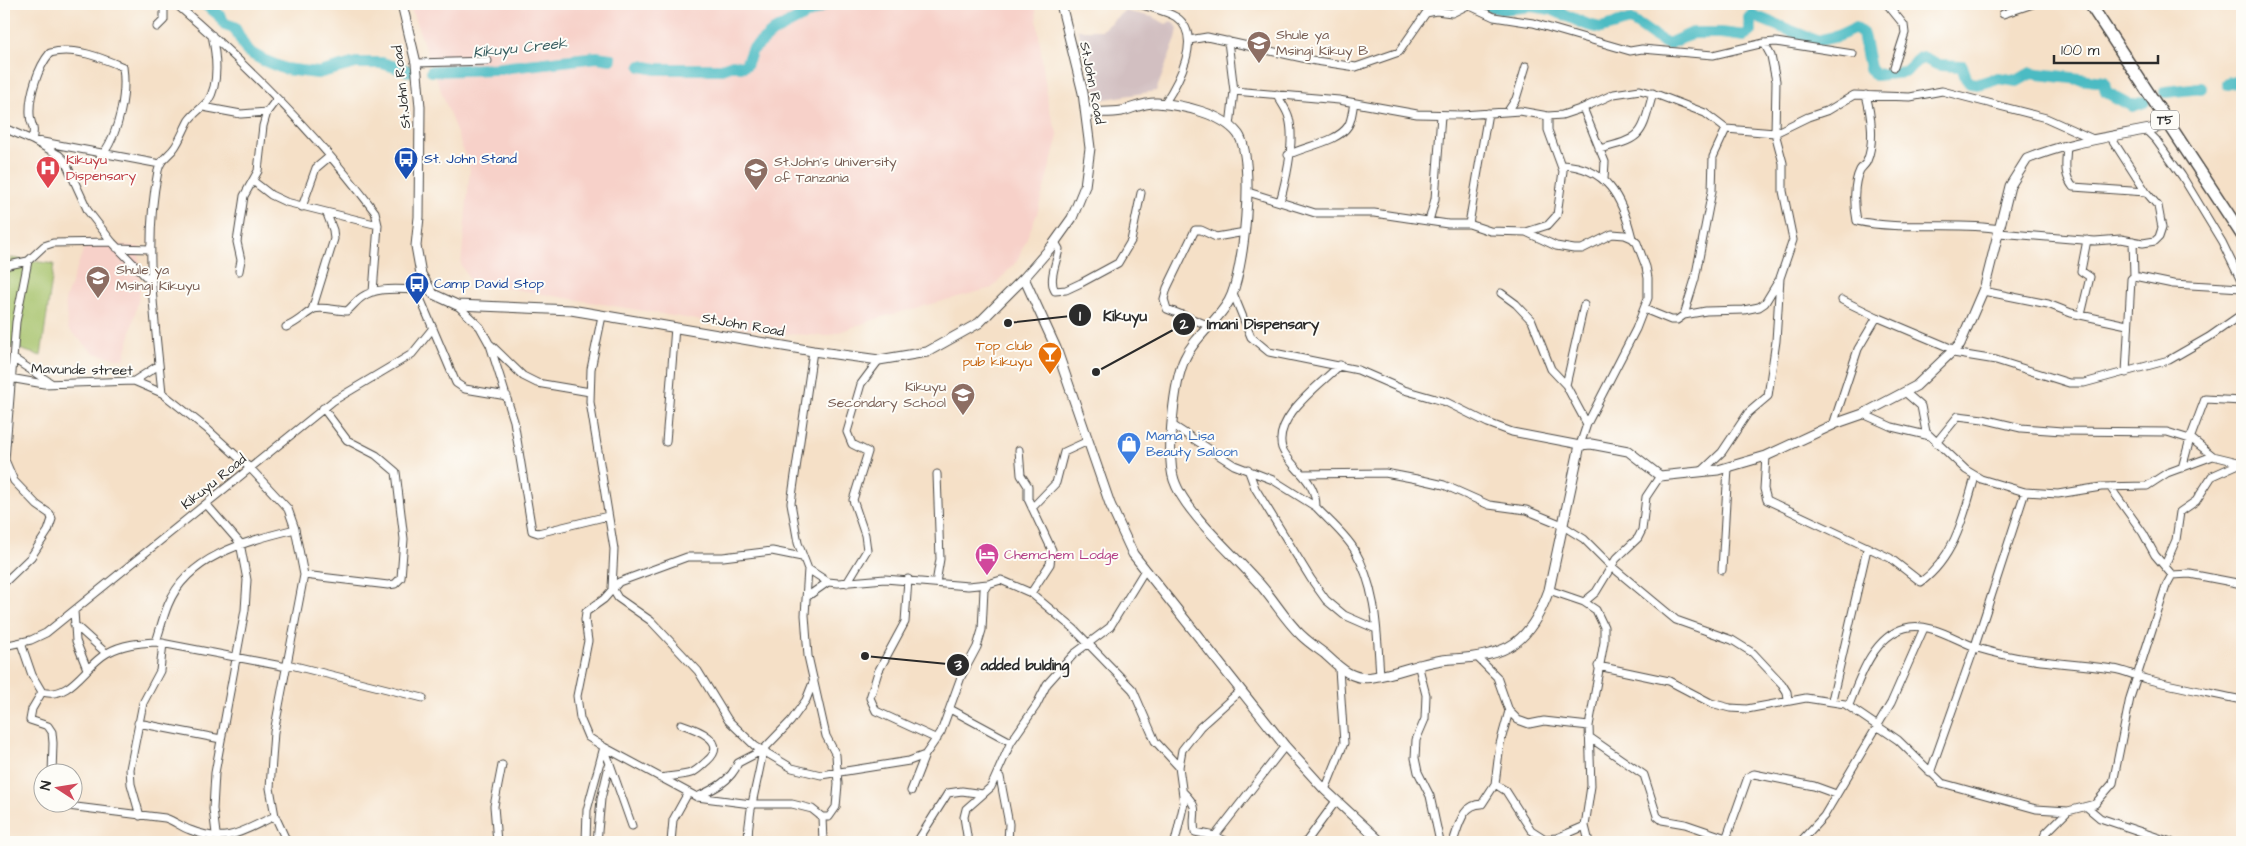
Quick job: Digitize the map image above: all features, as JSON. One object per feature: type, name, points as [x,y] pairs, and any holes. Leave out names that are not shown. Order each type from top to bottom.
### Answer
[{"type":"highway","name":"T5","points":[[2090,4],[2242,235]]},
{"type":"street","points":[[157,26],[164,20],[164,4]]},
{"type":"street","points":[[176,4],[212,34],[289,111],[375,212],[378,225],[373,292]]},
{"type":"street","name":"St.John Road","points":[[402,4],[416,63],[421,148],[419,217],[416,246],[421,274],[429,289],[444,300],[457,305],[571,310],[813,351],[879,360],[927,352],[952,340],[979,323],[1024,278],[1055,242],[1072,218],[1085,186],[1090,148],[1086,112],[1061,4]]},
{"type":"street","points":[[1140,4],[1175,16],[1186,27],[1189,40],[1177,79],[1164,104]]},
{"type":"street","points":[[1887,4],[1904,25],[1904,33],[1894,66]]},
{"type":"street","points":[[2003,14],[2033,4]]},
{"type":"street","points":[[1189,40],[1207,37],[1228,40],[1316,62],[1356,67],[1399,52],[1426,13],[1452,13],[1468,5],[1494,16],[1533,23],[1630,52],[1642,49],[1713,55],[1764,43],[1795,44],[1852,54]]},
{"type":"street","points":[[162,394],[150,249],[154,192],[160,164],[176,146],[190,118],[203,107],[213,91],[216,76],[212,34]]},
{"type":"street","points":[[1228,40],[1234,91],[1230,126]]},
{"type":"street","points":[[1764,43],[1771,56],[1776,81],[1775,133],[1783,163],[1783,191],[1793,240],[1780,278],[1764,303]]},
{"type":"street","points":[[32,140],[35,129],[30,115],[35,77],[46,58],[50,53],[57,51],[83,54],[123,67],[125,77],[116,129],[104,153]]},
{"type":"street","points":[[416,63],[488,61]]},
{"type":"street","points":[[1508,111],[1516,99],[1526,66]]},
{"type":"street","points":[[1234,91],[1277,94],[1354,103],[1390,110],[1441,115],[1508,111],[1548,116],[1562,115],[1618,93],[1640,90],[1653,93],[1704,113],[1726,128],[1775,133],[1808,117],[1829,110],[1849,98],[1866,95],[1910,97],[1936,91],[1950,92],[2050,120],[2093,139]]},
{"type":"street","points":[[1599,149],[1634,139],[1639,133],[1653,93]]},
{"type":"street","points":[[1277,94],[1290,119],[1288,155],[1280,202]]},
{"type":"street","points":[[1866,95],[1871,111],[1871,134],[1868,160],[1860,171],[1856,186],[1854,210],[1857,221],[1894,225],[1967,225],[1999,231],[2087,240],[2121,239],[2152,243],[2159,238],[2162,228],[2160,211],[2110,136]]},
{"type":"street","points":[[239,271],[241,260],[237,242],[244,196],[258,171],[263,126],[267,112],[276,100]]},
{"type":"street","points":[[1086,112],[1116,112],[1150,103],[1164,104],[1202,113],[1230,126],[1242,143],[1248,192],[1245,232],[1233,293],[1184,358],[1172,425],[1172,471],[1182,497],[1267,591],[1301,635],[1340,669],[1362,678],[1380,676],[1418,664],[1441,660],[1478,658],[1499,652],[1522,638],[1529,631],[1544,605],[1564,528],[1580,445],[1587,424],[1636,329],[1648,298],[1648,278],[1637,243],[1625,235],[1612,234],[1582,249],[1574,250],[1556,246],[1526,232]]},
{"type":"street","points":[[1288,155],[1302,147],[1337,136],[1348,126],[1354,103]]},
{"type":"street","points":[[203,107],[241,114],[267,112]]},
{"type":"street","points":[[1582,108],[1606,166],[1604,179]]},
{"type":"street","points":[[1469,224],[1488,113]]},
{"type":"street","points":[[1430,221],[1435,199],[1441,115]]},
{"type":"street","points":[[1248,192],[1319,214],[1374,213],[1430,221],[1469,224],[1490,231],[1526,232],[1548,225],[1558,215],[1562,165],[1548,130],[1548,116]]},
{"type":"street","points":[[1233,293],[1246,326],[1258,345],[1269,352],[1290,358],[1340,366],[1404,390],[1446,402],[1488,423],[1512,432],[1580,445],[1591,444],[1628,451],[1660,476],[1728,468],[1766,456],[1833,425],[1863,414],[1906,393],[1954,352],[1960,344],[1983,291],[2010,186],[2023,163],[2033,156],[2093,139],[2169,125]]},
{"type":"street","points":[[4,128],[32,140],[59,155],[65,161],[81,201],[114,245],[152,283]]},
{"type":"street","points":[[1684,315],[1696,279],[1698,255],[1712,191],[1713,157],[1726,128]]},
{"type":"street","points":[[2146,130],[2178,171],[2222,242],[2242,283]]},
{"type":"street","points":[[32,140],[86,152],[104,153],[160,164]]},
{"type":"street","points":[[2067,146],[2066,177],[2074,187],[2146,192]]},
{"type":"street","points":[[302,207],[316,168],[329,157]]},
{"type":"street","points":[[1562,165],[1585,168],[1604,179],[1621,205],[1632,238]]},
{"type":"street","points":[[253,181],[278,199],[328,214],[378,225]]},
{"type":"street","points":[[1055,242],[1059,249],[1052,284],[1055,291],[1066,290],[1113,267],[1126,252],[1141,194]]},
{"type":"street","points":[[312,310],[334,239],[334,230],[328,214]]},
{"type":"street","points":[[1210,326],[1167,309],[1164,299],[1167,288],[1195,230],[1201,230],[1216,236],[1245,232]]},
{"type":"street","points":[[2081,315],[2090,277],[2081,271],[2087,240]]},
{"type":"street","points":[[2126,373],[2127,325],[2131,279],[2134,276],[2132,241]]},
{"type":"street","points":[[4,266],[28,261],[44,246],[53,243],[114,245],[150,249]]},
{"type":"street","points":[[4,583],[31,557],[48,531],[52,518],[14,481],[7,470],[4,450],[7,378],[13,362],[16,322],[28,261]]},
{"type":"street","points":[[2134,276],[2173,284],[2242,288]]},
{"type":"street","points":[[1024,278],[1056,348],[1110,504],[1133,554],[1285,746],[1372,839],[1382,842]]},
{"type":"street","points":[[1700,472],[1722,452],[1748,413],[1768,396],[1771,389],[1780,278]]},
{"type":"street","points":[[286,327],[298,322],[312,310],[320,308],[347,311],[362,298],[373,292],[388,289],[417,291],[429,289]]},
{"type":"street","points":[[417,291],[456,383],[465,389],[507,396]]},
{"type":"street","points":[[1983,291],[2048,304],[2081,315],[2127,325]]},
{"type":"street","points":[[1501,293],[1516,304],[1532,320],[1551,369],[1566,385],[1587,424]]},
{"type":"street","points":[[1842,300],[1954,352],[1996,360],[2069,383],[2084,383],[2169,360],[2209,337],[2242,314]]},
{"type":"street","points":[[1644,309],[1671,320],[1677,320],[1684,315],[1706,311],[1753,309],[1764,303],[1778,303]]},
{"type":"street","points":[[457,305],[480,327],[490,345],[507,396],[514,421],[532,531],[538,533],[608,516]]},
{"type":"street","points":[[1566,385],[1584,305]]},
{"type":"street","points":[[602,316],[591,369],[590,410],[614,549],[612,588],[618,598],[651,621],[698,671],[728,720],[755,746],[798,771],[821,775],[837,774],[910,761],[926,755]]},
{"type":"street","points":[[1833,425],[1858,349],[1877,317]]},
{"type":"street","points":[[666,442],[675,327]]},
{"type":"street","name":"Kikuyu Road","points":[[4,646],[20,643],[46,633],[207,505],[323,408],[412,354],[433,328]]},
{"type":"street","points":[[490,345],[523,376],[537,383],[590,392]]},
{"type":"street","points":[[802,557],[772,551],[731,556],[687,557],[627,578],[612,588],[604,599],[588,609],[585,616],[588,641],[577,696],[584,731],[588,737],[688,794],[697,797],[750,804],[792,804],[812,809],[822,817],[829,817],[836,807],[838,784],[836,755],[826,736],[805,639],[808,569],[798,544],[791,503],[813,351]]},
{"type":"street","points":[[847,583],[867,550],[865,534],[853,500],[868,452],[852,444],[847,432],[861,384],[879,360]]},
{"type":"street","points":[[4,368],[13,362]]},
{"type":"street","points":[[13,362],[52,384]]},
{"type":"street","points":[[134,381],[159,365]]},
{"type":"street","points":[[1316,507],[1316,496],[1282,448],[1281,432],[1287,417],[1340,366]]},
{"type":"street","name":"Mavunde street","points":[[7,378],[52,384],[134,381],[162,394],[206,428],[251,469],[288,509],[295,529],[304,575]]},
{"type":"street","points":[[1906,393],[1921,406],[1924,427],[1930,436],[1976,477],[2026,492],[2058,494],[2110,487],[2148,486],[2167,474],[2213,456]]},
{"type":"street","points":[[2182,468],[2190,439],[2205,399],[2242,401]]},
{"type":"street","points":[[286,842],[275,816],[270,788],[270,765],[304,575],[343,581],[391,585],[401,578],[405,552],[396,472],[376,455],[347,440],[323,408]]},
{"type":"street","points":[[1863,414],[1892,427],[1930,436]]},
{"type":"street","points":[[1936,443],[1958,416],[1983,419],[2021,428],[2105,432],[2120,430],[2167,432],[2190,439],[2213,456],[2242,463]]},
{"type":"street","points":[[1172,425],[1234,465],[1273,480],[1316,507],[1354,548],[1374,599],[1380,676]]},
{"type":"street","points":[[1032,508],[1056,483],[1064,452],[1088,441]]},
{"type":"street","points":[[1019,450],[1021,475],[1028,486],[1028,499],[1049,542],[1052,557],[1031,593]]},
{"type":"street","points":[[1766,456],[1764,489],[1768,500],[1895,561],[1921,582],[1936,570],[1946,556],[1962,522],[1976,477]]},
{"type":"street","points":[[2165,565],[2176,540],[2180,512],[2196,501],[2212,476],[2242,463]]},
{"type":"street","points":[[1722,570],[1728,468]]},
{"type":"street","points":[[1248,469],[1255,488],[1326,600],[1344,615],[1376,629]]},
{"type":"street","points":[[1302,474],[1385,473],[1444,486],[1489,505],[1526,510],[1584,539],[1611,566],[1676,620],[1732,640],[1753,653],[1782,684],[1787,692],[1788,700]]},
{"type":"street","points":[[936,583],[940,559],[938,474]]},
{"type":"street","points":[[1584,602],[1596,592],[1611,566],[1638,538],[1643,524],[1646,497],[1660,476]]},
{"type":"street","points":[[2110,487],[2143,533],[2155,555],[2172,575]]},
{"type":"street","points":[[1930,773],[1976,646],[2026,492]]},
{"type":"street","points":[[207,505],[240,543],[247,580],[247,594],[214,773],[213,809],[216,840]]},
{"type":"street","points":[[140,816],[131,784],[130,769],[138,723],[144,703],[160,671],[160,642],[168,604],[178,587],[202,564],[240,543],[295,529]]},
{"type":"street","points":[[1832,700],[1867,549]]},
{"type":"street","points":[[808,569],[828,582],[847,583],[885,579],[908,579],[968,586],[988,584],[1001,580],[1031,593],[1086,643],[1132,690],[1155,741],[1179,767]]},
{"type":"street","points":[[968,842],[964,817],[966,809],[991,787],[1011,742],[1036,706],[1047,684],[1086,643],[1096,639],[1110,628],[1145,570]]},
{"type":"street","points":[[2172,575],[2190,574],[2242,584]]},
{"type":"street","points":[[1598,666],[1669,681],[1711,703],[1730,708],[1747,710],[1788,700],[1806,698],[1832,700],[1849,705],[1898,740],[1942,783],[2036,809],[2068,811],[2095,804],[2113,783],[2130,698],[2166,586],[2172,575]]},
{"type":"street","points":[[908,579],[906,622],[878,672],[870,698],[876,711],[937,739]]},
{"type":"street","points":[[808,596],[828,582]]},
{"type":"street","points":[[911,791],[926,755],[937,739],[961,677],[980,639],[984,590],[988,584]]},
{"type":"street","points":[[1549,590],[1584,602],[1596,610],[1604,627],[1604,642],[1598,666],[1589,726],[1590,796],[1585,826],[1589,842]]},
{"type":"street","points":[[74,611],[76,641],[87,668]]},
{"type":"street","points":[[74,624],[106,653]]},
{"type":"street","points":[[1849,705],[1866,666],[1879,647],[1889,637],[1906,628],[1924,628],[2010,657],[2112,669],[2242,700]]},
{"type":"street","points":[[1800,842],[1824,816],[1891,703],[1924,628]]},
{"type":"street","points":[[20,643],[32,675],[42,692],[51,694],[63,692],[87,668],[106,653],[124,645],[160,642],[287,665],[423,698]]},
{"type":"street","points":[[1478,658],[1497,677],[1509,711],[1523,723],[1551,721],[1589,726]]},
{"type":"street","points":[[1418,664],[1426,695],[1425,719],[1416,740],[1415,758],[1418,772],[1430,796],[1440,842]]},
{"type":"street","points":[[1325,790],[1344,743],[1340,669]]},
{"type":"street","points":[[697,797],[726,782],[738,763],[763,750],[791,720],[806,700],[814,680]]},
{"type":"street","points":[[1175,842],[1183,815],[1184,793],[1179,767],[1182,750],[1200,727],[1240,691]]},
{"type":"street","points":[[42,692],[32,710],[30,720],[48,726],[52,732],[52,764]]},
{"type":"street","points":[[950,709],[1011,742]]},
{"type":"street","points":[[1453,842],[1466,810],[1474,804],[1482,804],[1495,784],[1500,744],[1509,711]]},
{"type":"street","points":[[138,723],[220,739]]},
{"type":"street","points":[[659,778],[692,773],[710,758],[714,750],[714,743],[708,736],[681,724]]},
{"type":"street","points":[[1589,737],[1644,775],[1657,816],[1662,820],[1685,824],[1725,840],[1748,777],[1754,774],[1814,786],[1836,794]]},
{"type":"street","points":[[1215,836],[1285,746]]},
{"type":"street","points":[[597,842],[601,799],[609,766],[609,758],[604,747]]},
{"type":"street","points":[[586,842],[586,810],[604,747]]},
{"type":"street","points":[[748,842],[750,804],[759,777],[763,750]]},
{"type":"street","points":[[497,842],[494,806],[502,765]]},
{"type":"street","points":[[609,766],[615,776],[632,826]]},
{"type":"street","points":[[997,774],[1000,777],[1009,824],[1008,842]]},
{"type":"street","points":[[1495,784],[1506,791],[1531,830],[1545,839],[1557,838],[1585,826]]},
{"type":"street","points":[[917,842],[948,793],[962,791],[983,794]]},
{"type":"street","points":[[1184,793],[1194,803],[1195,832],[1215,836],[1228,842]]},
{"type":"street","points":[[671,842],[673,820],[688,794]]},
{"type":"street","points":[[1306,842],[1336,800]]},
{"type":"street","points":[[2087,807],[2100,818],[2171,842]]},
{"type":"street","points":[[82,808],[171,820],[187,829],[216,840],[243,833],[275,816]]},
{"type":"street","points":[[2042,842],[2045,834],[2068,811]]},
{"type":"street","points":[[822,817],[824,842]]},
{"type":"shaded area","name":"St.John's University of Tanzania","points":[[409,4],[1035,4],[1048,105],[1058,136],[1037,214],[1017,261],[992,288],[882,317],[827,336],[774,333],[471,282],[461,265],[470,169]]},
{"type":"shaded area","points":[[1124,11],[1153,17],[1166,24],[1171,21],[1178,28],[1176,39],[1156,91],[1099,100],[1078,31],[1074,30],[1102,30]]},
{"type":"shaded area","points":[[87,240],[139,247],[140,293],[124,360],[94,353],[68,329],[65,300]]},
{"type":"green space","points":[[11,258],[54,264],[41,356],[4,344],[4,288],[6,287]]},
{"type":"waterway","name":"Kikuyu Creek","points":[[205,4],[218,14],[225,24],[234,27],[247,51],[285,69],[318,73],[356,63],[382,63],[409,71]]},
{"type":"waterway","name":"Kikuyu Creek","points":[[641,66],[656,69],[722,69],[733,65],[741,67],[746,65],[752,50],[774,31],[826,4]]},
{"type":"waterway","name":"Kikuyu Creek","points":[[1478,4],[1501,9],[1532,6],[1551,9],[1588,25],[1601,28],[1630,20],[1668,44],[1693,33],[1721,33],[1745,36],[1751,31],[1749,18],[1752,15],[1816,41],[1838,36],[1855,28],[1863,34],[1870,68],[1875,75],[1905,72],[1922,57],[1939,65],[1962,66],[1970,83],[1979,84],[1998,78],[2017,81],[2031,73],[2104,82],[2106,92],[2132,106],[2144,102]]},
{"type":"waterway","name":"Kikuyu Creek","points":[[432,71],[493,69],[597,57],[611,59]]},
{"type":"waterway","name":"Kikuyu Creek","points":[[2227,84],[2242,80]]},
{"type":"waterway","name":"Kikuyu Creek","points":[[2165,92],[2201,88]]},
{"type":"place","name":"Shule ya Msingi Kikuy B","points":[[1259,64]]},
{"type":"place","name":"St. John Stand","points":[[406,180]]},
{"type":"place","name":"Kikuyu Dispensary","points":[[48,189]]},
{"type":"place","name":"St.John's University of Tanzania","points":[[756,191]]},
{"type":"place","name":"Shule ya Msingi Kikuyu","points":[[98,299]]},
{"type":"place","name":"Camp David Stop","points":[[417,305]]},
{"type":"place","name":"Kikuyu","points":[[1008,323]]},
{"type":"place","name":"Imani Dispensary","points":[[1096,372]]},
{"type":"place","name":"Top club pub kikuyu","points":[[1050,375]]},
{"type":"place","name":"Kikuyu Secondary School","points":[[963,416]]},
{"type":"place","name":"Mama Lisa Beauty Saloon","points":[[1129,465]]},
{"type":"place","name":"Chemchem Lodge","points":[[987,576]]},
{"type":"place","name":"added bulding","points":[[865,656]]}]
